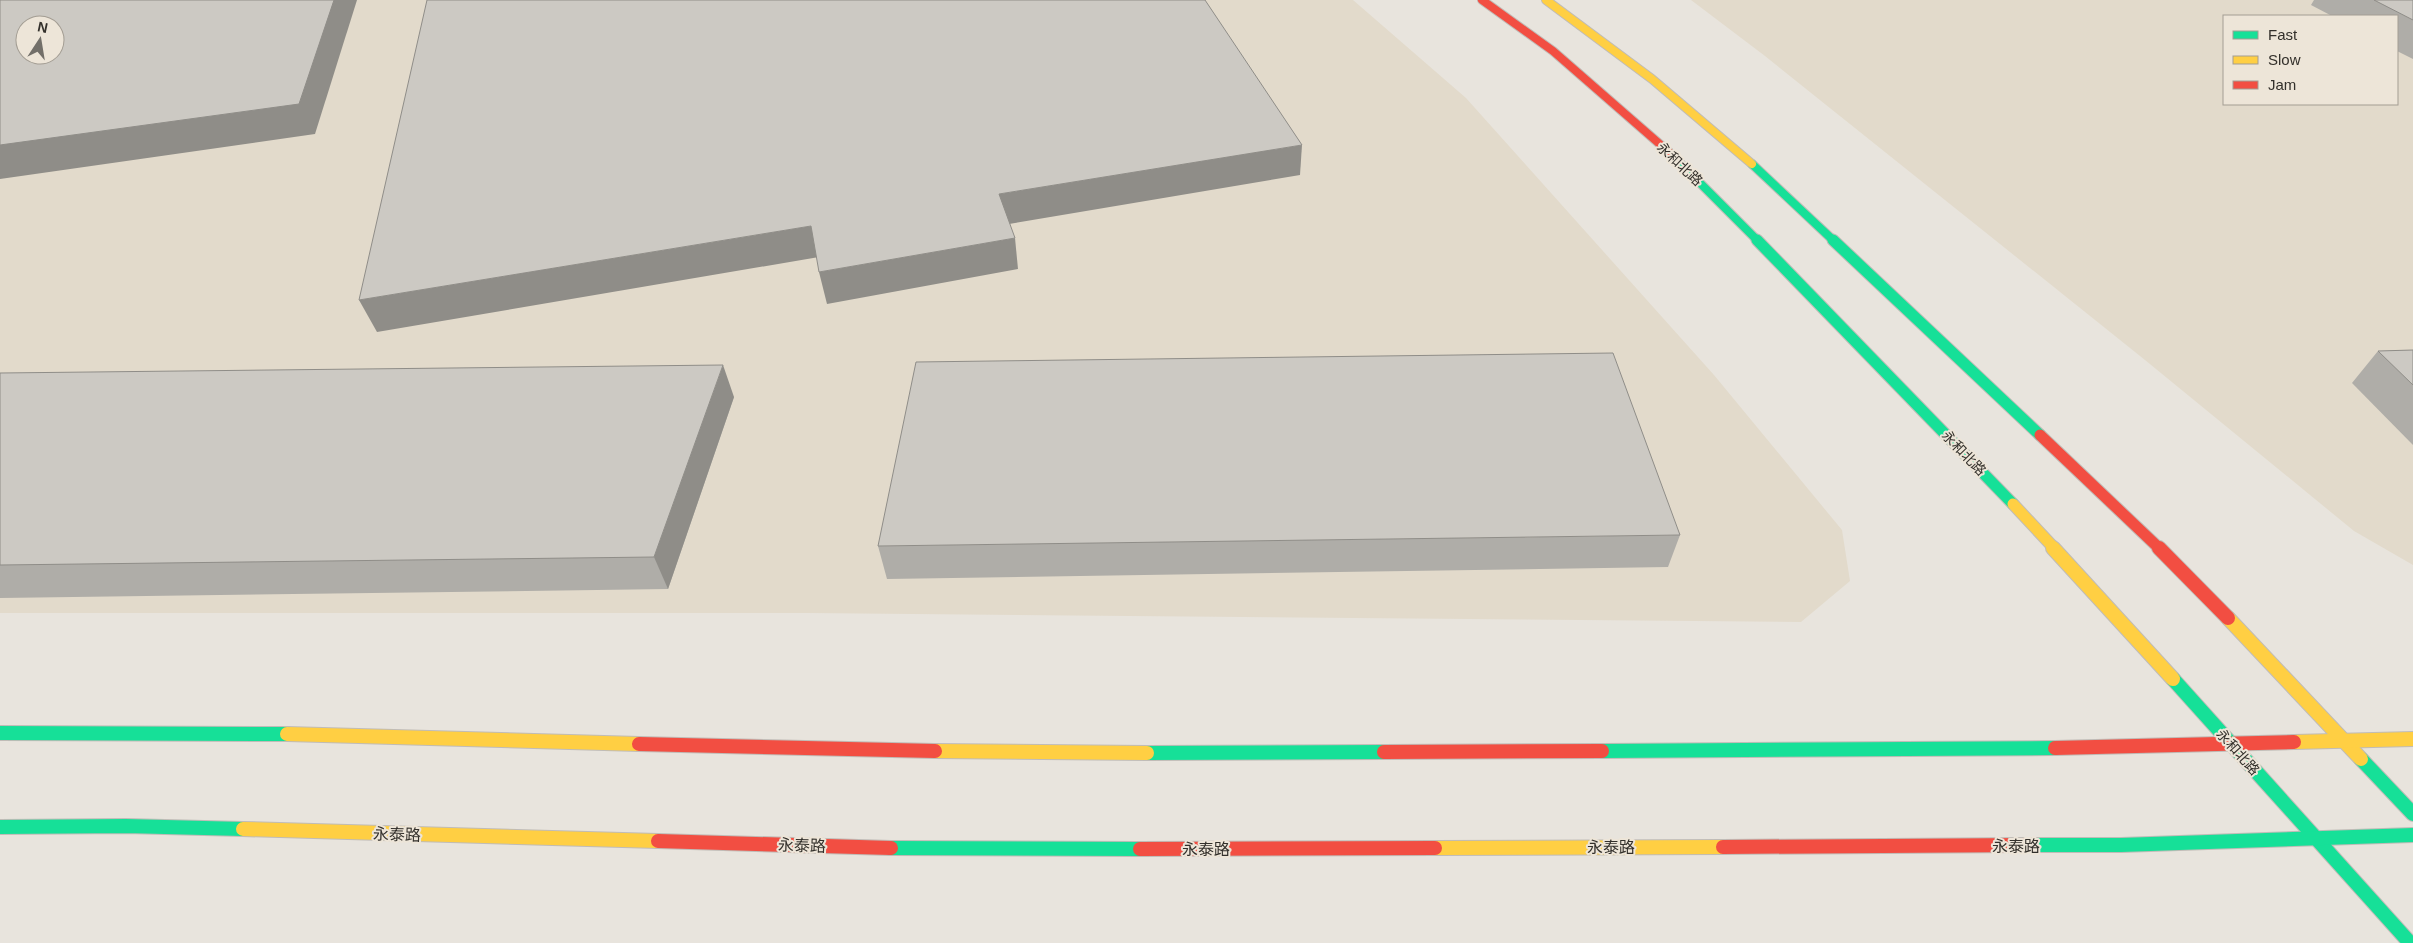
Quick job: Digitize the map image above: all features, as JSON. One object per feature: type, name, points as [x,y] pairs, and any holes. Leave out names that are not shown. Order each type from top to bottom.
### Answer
[{"type":"main road","name":"永和北路","points":[[1482,0],[1553,51],[1675,158],[1830,313],[2052,545],[2410,943]]},
{"type":"main road","points":[[1546,0],[1585,27],[1694,111],[1861,265],[2189,577],[2413,814]]},
{"type":"main road","points":[[0,733],[203,732],[1030,754],[2017,749],[2413,739]]},
{"type":"main road","name":"永泰路","points":[[0,827],[126,826],[978,850],[2121,845],[2413,835]]},
{"type":"shaded area","points":[[0,0],[1353,0],[1466,98],[1714,375],[1842,530],[1850,581],[1801,622],[808,613],[0,613]]},
{"type":"shaded area","points":[[1691,0],[2413,0],[2413,565],[2354,531],[2145,360],[1765,56]]},
{"type":"building","points":[[0,0],[334,0],[299,104],[0,145]]},
{"type":"building","points":[[427,0],[1205,0],[1302,145],[999,194],[1015,238],[819,272],[811,226],[359,300]]},
{"type":"building","points":[[2374,0],[2413,0],[2413,20]]},
{"type":"building","points":[[2413,350],[2413,385],[2378,351]]},
{"type":"building","points":[[1613,353],[1680,535],[878,546],[916,362]]},
{"type":"building","points":[[723,365],[654,557],[0,565],[0,373]]},
{"type":"traffic: fast","points":[[1670,153],[1830,313],[2013,504]]},
{"type":"traffic: fast","points":[[1752,164],[2040,435]]},
{"type":"traffic: fast","points":[[2173,679],[2410,943]]},
{"type":"traffic: fast","points":[[0,733],[203,732],[287,734]]},
{"type":"traffic: fast","points":[[1602,751],[2055,748]]},
{"type":"traffic: fast","points":[[1147,753],[1384,752]]},
{"type":"traffic: fast","points":[[2361,759],[2413,814]]},
{"type":"traffic: fast","points":[[0,827],[126,826],[243,829]]},
{"type":"traffic: fast","points":[[2024,845],[2121,845],[2413,835]]},
{"type":"traffic: fast","points":[[891,848],[978,850],[1140,849]]},
{"type":"traffic: slow","points":[[1546,0],[1600,38],[1652,79],[1752,164]]},
{"type":"traffic: slow","points":[[2013,504],[2173,679]]},
{"type":"traffic: slow","points":[[2228,618],[2361,759]]},
{"type":"traffic: slow","points":[[287,734],[639,744]]},
{"type":"traffic: slow","points":[[2294,742],[2413,739]]},
{"type":"traffic: slow","points":[[935,751],[1147,753]]},
{"type":"traffic: slow","points":[[243,829],[658,841]]},
{"type":"traffic: slow","points":[[1435,848],[1723,847]]},
{"type":"traffic: jam","points":[[1482,0],[1553,51],[1670,153]]},
{"type":"traffic: jam","points":[[2040,435],[2189,577],[2228,618]]},
{"type":"traffic: jam","points":[[2055,748],[2294,742]]},
{"type":"traffic: jam","points":[[639,744],[935,751]]},
{"type":"traffic: jam","points":[[1384,752],[1602,751]]},
{"type":"traffic: jam","points":[[658,841],[891,848]]},
{"type":"traffic: jam","points":[[1723,847],[2024,845]]},
{"type":"traffic: jam","points":[[1140,849],[1435,848]]}]
